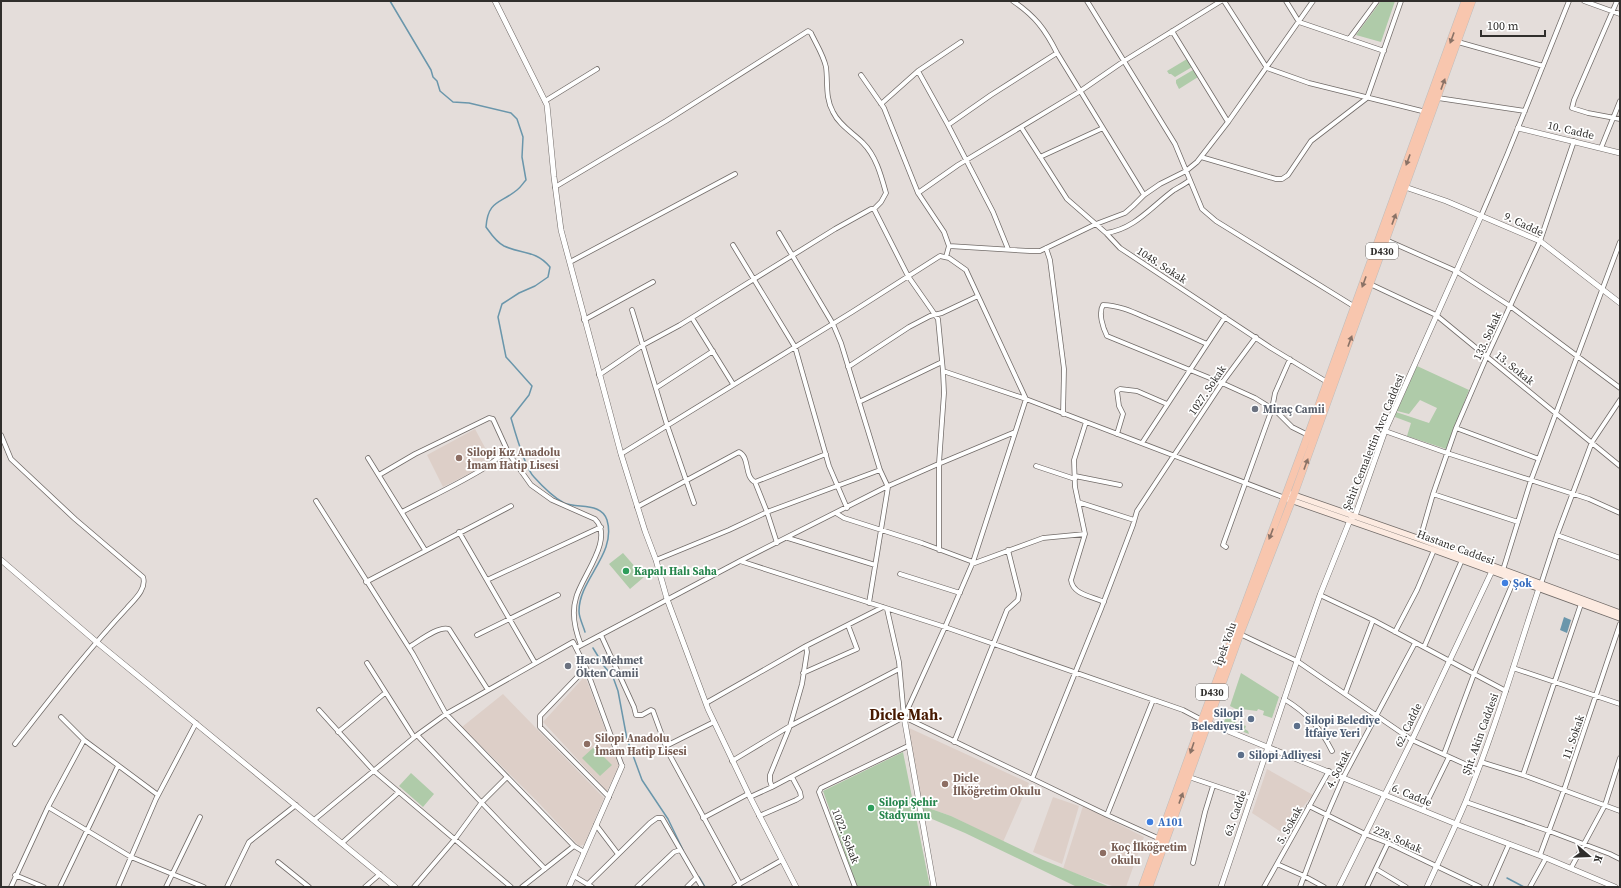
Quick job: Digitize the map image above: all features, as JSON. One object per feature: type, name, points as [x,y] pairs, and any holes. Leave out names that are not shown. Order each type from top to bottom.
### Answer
[{"type":"highway","name":"D430","points":[[1142,887],[1205,721],[1465,1]]},
{"type":"highway","name":"D430","points":[[1293,498],[1472,1]]},
{"type":"highway","name":"İpek Yolu","points":[[1149,887],[1189,777],[1205,721],[1293,498]]},
{"type":"main road","name":"Hastane Caddesi","points":[[1286,495],[1420,539],[1503,570],[1581,604],[1620,618]]},
{"type":"main road","name":"Hastane Caddesi","points":[[1353,518],[1514,580],[1540,586],[1620,613]]},
{"type":"street","points":[[495,1],[547,105],[561,230],[621,454],[637,507],[656,560],[667,599],[714,722],[749,796],[796,887]]},
{"type":"street","points":[[1013,1],[1028,11],[1050,38],[1057,53],[1144,195]]},
{"type":"street","points":[[1087,1],[1175,144],[1202,209],[1216,221],[1354,307]]},
{"type":"street","points":[[918,193],[965,161],[1081,91],[1124,61],[1221,1]]},
{"type":"street","points":[[1224,1],[1267,68],[1309,83],[1426,112]]},
{"type":"street","points":[[1286,1],[1299,22],[1384,51]]},
{"type":"street","points":[[949,246],[1008,249],[1030,252],[1040,251],[1096,224],[1124,213],[1144,195],[1160,184],[1186,171],[1201,157],[1267,68],[1313,1]]},
{"type":"street","points":[[1349,39],[1377,1]]},
{"type":"street","points":[[1201,157],[1276,179],[1282,179],[1288,175],[1311,141],[1367,98],[1401,1]]},
{"type":"street","points":[[1481,216],[1569,1]]},
{"type":"street","points":[[1584,1],[1620,14]]},
{"type":"street","points":[[1617,1],[1574,100],[1572,108],[1584,112],[1620,119]]},
{"type":"street","points":[[555,187],[666,121],[808,31],[811,33],[821,52],[826,67],[826,86],[833,112],[837,119],[863,143],[876,162],[886,193],[881,202],[874,209],[871,209],[834,229],[692,318],[643,345],[599,375]]},
{"type":"street","points":[[1172,31],[1228,122]]},
{"type":"street","points":[[881,104],[918,71],[960,42]]},
{"type":"street","points":[[1458,42],[1543,66]]},
{"type":"street","points":[[948,125],[991,95],[1057,53]]},
{"type":"street","points":[[545,101],[597,69]]},
{"type":"street","points":[[918,71],[993,212],[1008,249]]},
{"type":"street","points":[[861,75],[881,104],[893,129],[918,193],[944,232],[949,246],[946,257]]},
{"type":"street","points":[[1438,98],[1525,111]]},
{"type":"street","points":[[1602,148],[1620,102]]},
{"type":"street","name":"1048. Sokak","points":[[1022,127],[1067,200],[1106,233],[1120,248],[1327,382]]},
{"type":"street","points":[[1040,156],[1103,128]]},
{"type":"street","name":"10. Cadde","points":[[1518,128],[1620,152]]},
{"type":"street","name":"133. Sokak","points":[[1420,539],[1433,494],[1456,428],[1487,356],[1540,241],[1574,141]]},
{"type":"street","points":[[570,262],[735,174]]},
{"type":"street","points":[[1106,233],[1129,226],[1190,180]]},
{"type":"street","name":"9. Cadde","points":[[1405,187],[1446,201],[1540,241],[1620,303]]},
{"type":"street","points":[[874,209],[908,276],[938,319],[944,394],[939,463],[940,550]]},
{"type":"street","name":"Şehit Cemalettin Avcı Caddesi","points":[[1268,746],[1320,595],[1353,518],[1386,431],[1481,216]]},
{"type":"street","points":[[778,233],[833,324],[841,343],[880,470],[888,487],[869,603]]},
{"type":"street","points":[[1386,240],[1456,271],[1510,306],[1620,388]]},
{"type":"street","points":[[1503,570],[1531,480],[1557,414],[1577,355],[1620,242]]},
{"type":"street","points":[[733,245],[795,347],[826,454],[847,508]]},
{"type":"street","points":[[1046,248],[1050,260],[1064,369],[1064,414]]},
{"type":"street","points":[[621,454],[833,324],[940,256],[946,257],[966,270],[1026,399],[972,563],[904,717],[772,787],[749,796],[703,818]]},
{"type":"street","points":[[584,320],[653,282]]},
{"type":"street","name":"13. Sokak","points":[[1370,284],[1436,315],[1620,466]]},
{"type":"street","points":[[848,367],[909,327],[930,316],[942,313],[978,296]]},
{"type":"street","points":[[1207,344],[1173,328],[1123,309],[1111,305],[1103,305],[1101,307],[1101,313],[1107,336],[1255,398],[1272,409],[1292,427],[1308,435]]},
{"type":"street","points":[[632,310],[667,425],[694,503]]},
{"type":"street","points":[[1142,443],[1225,317]]},
{"type":"street","points":[[692,318],[733,384]]},
{"type":"street","name":"1027. Sokak","points":[[1032,779],[1134,525],[1136,511],[1222,383],[1256,337]]},
{"type":"street","points":[[656,388],[713,351]]},
{"type":"street","points":[[1226,547],[1223,544],[1272,409],[1275,393],[1290,359]]},
{"type":"street","points":[[859,402],[942,362]]},
{"type":"street","points":[[943,371],[1026,399],[1245,482],[1286,495]]},
{"type":"street","points":[[1117,434],[1123,414],[1117,395],[1120,389],[1137,391],[1167,404]]},
{"type":"street","points":[[1540,586],[1557,535],[1592,442],[1620,400]]},
{"type":"street","points":[[379,475],[415,454],[489,418],[493,419],[509,454],[532,485],[552,500],[596,519],[599,523],[602,539],[600,547],[575,598],[575,630],[581,645]]},
{"type":"street","points":[[1086,422],[1074,460],[1078,502],[1085,534],[1071,580],[1075,591],[1104,602]]},
{"type":"street","points":[[1456,428],[1539,459]]},
{"type":"street","points":[[1386,431],[1447,453],[1589,499],[1620,512]]},
{"type":"street","points":[[576,648],[740,561],[888,487],[939,463],[1015,432]]},
{"type":"street","points":[[1,435],[11,459],[16,465],[75,519],[143,577],[145,581],[140,592],[96,642],[15,744]]},
{"type":"street","points":[[637,507],[686,479],[739,452],[744,456],[751,479],[755,482],[777,543]]},
{"type":"street","points":[[402,512],[487,467],[506,453],[509,454]]},
{"type":"street","points":[[755,482],[826,454]]},
{"type":"street","points":[[368,458],[426,550]]},
{"type":"street","points":[[1036,466],[1075,477],[1120,485]]},
{"type":"street","points":[[656,560],[729,530],[767,512],[880,470]]},
{"type":"street","points":[[1433,494],[1518,522]]},
{"type":"street","points":[[316,501],[366,582],[409,647],[446,714],[574,846],[584,852]]},
{"type":"street","points":[[1078,502],[1134,520]]},
{"type":"street","points":[[366,582],[459,532],[512,506]]},
{"type":"street","points":[[836,514],[940,550],[972,563],[1043,538],[1085,534]]},
{"type":"street","points":[[487,580],[600,527]]},
{"type":"street","points":[[459,532],[535,663]]},
{"type":"street","points":[[1557,535],[1620,558]]},
{"type":"street","points":[[787,538],[875,565]]},
{"type":"street","points":[[954,742],[1007,610],[1018,600],[1019,594],[1008,550]]},
{"type":"street","points":[[1395,632],[1417,590],[1434,550]]},
{"type":"street","points":[[1,560],[96,642],[395,887]]},
{"type":"street","points":[[1424,647],[1462,560]]},
{"type":"street","points":[[740,561],[945,627],[1183,710],[1205,721]]},
{"type":"street","name":"62. Cadde","points":[[1339,887],[1450,662],[1492,571]]},
{"type":"street","points":[[900,574],[960,593]]},
{"type":"street","points":[[1423,810],[1446,755],[1474,674],[1514,580]]},
{"type":"street","name":"Şht. Akin Caddesi","points":[[1427,887],[1466,802],[1514,668],[1540,586]]},
{"type":"street","points":[[477,635],[558,595]]},
{"type":"street","points":[[1320,595],[1373,620],[1450,662],[1506,690]]},
{"type":"street","points":[[1523,775],[1581,604]]},
{"type":"street","points":[[706,703],[806,646],[885,608]]},
{"type":"street","points":[[885,608],[899,669],[908,746],[934,887]]},
{"type":"street","points":[[1345,694],[1373,620]]},
{"type":"street","name":"11. Sokak","points":[[1540,855],[1564,790],[1620,624]]},
{"type":"street","points":[[804,673],[857,649],[848,625]]},
{"type":"street","points":[[409,647],[440,629],[446,627],[449,628],[488,690]]},
{"type":"street","points":[[1240,634],[1297,661],[1376,717],[1412,740],[1478,770]]},
{"type":"street","points":[[601,635],[634,707],[636,715],[642,715],[651,710],[666,746],[703,818],[740,884]]},
{"type":"street","points":[[314,820],[416,736],[446,714],[573,642],[586,668],[622,766],[569,887]]},
{"type":"street","name":"4. Sokak","points":[[1300,887],[1327,815],[1343,778],[1415,643]]},
{"type":"street","points":[[772,787],[770,775],[790,726],[804,673],[807,652],[806,646]]},
{"type":"street","points":[[367,663],[416,736],[482,802],[545,869]]},
{"type":"street","points":[[586,668],[540,716],[540,727],[609,797]]},
{"type":"street","points":[[1514,668],[1620,704]]},
{"type":"street","points":[[732,761],[790,726],[899,669]]},
{"type":"street","points":[[338,732],[386,693]]},
{"type":"street","points":[[1284,698],[1311,718],[1320,729],[1332,751]]},
{"type":"street","points":[[1107,815],[1154,700]]},
{"type":"street","points":[[319,710],[374,771],[511,887]]},
{"type":"street","points":[[61,717],[84,740],[158,795]]},
{"type":"street","points":[[904,717],[1160,839]]},
{"type":"street","name":"6. Cadde","points":[[1205,721],[1456,824],[1540,855],[1615,887]]},
{"type":"street","points":[[666,746],[714,722]]},
{"type":"street","points":[[118,887],[158,795],[196,723]]},
{"type":"street","points":[[11,887],[15,875],[48,807],[84,740]]},
{"type":"street","name":"1022. Sokak","points":[[855,887],[819,792],[821,788],[908,746]]},
{"type":"street","name":"63. Cadde","points":[[1221,887],[1268,746]]},
{"type":"street","points":[[1571,868],[1605,805],[1620,758]]},
{"type":"street","points":[[1481,762],[1523,775],[1620,811]]},
{"type":"street","points":[[60,887],[118,766]]},
{"type":"street","name":"5. Sokak","points":[[1264,887],[1329,771]]},
{"type":"street","points":[[759,816],[801,797],[792,776]]},
{"type":"street","points":[[414,887],[455,839],[482,802],[507,777]]},
{"type":"street","points":[[1189,777],[1251,798]]},
{"type":"street","points":[[1193,863],[1205,812],[1213,786]]},
{"type":"street","points":[[342,843],[399,792]]},
{"type":"street","points":[[1466,802],[1549,831],[1620,859]]},
{"type":"street","points":[[227,887],[249,842],[296,805]]},
{"type":"street","name":"228. Sokak","points":[[1309,806],[1365,834],[1388,843],[1480,887]]},
{"type":"street","points":[[48,807],[131,857],[204,887]]},
{"type":"street","points":[[166,887],[171,873],[200,817]]},
{"type":"street","points":[[588,884],[650,823],[657,818],[662,818],[702,887]]},
{"type":"street","points":[[596,825],[618,854]]},
{"type":"street","points":[[1367,887],[1388,843]]},
{"type":"street","points":[[1490,887],[1509,844]]},
{"type":"street","points":[[522,887],[574,846]]},
{"type":"street","points":[[637,887],[674,852],[680,850]]},
{"type":"street","points":[[1530,887],[1546,858]]},
{"type":"street","points":[[734,887],[782,860]]},
{"type":"street","points":[[278,862],[310,887]]},
{"type":"street","points":[[1277,864],[1324,887]]},
{"type":"street","points":[[1376,869],[1406,887]]},
{"type":"street","points":[[365,887],[380,874]]},
{"type":"street","points":[[15,875],[44,887]]},
{"type":"street","points":[[574,876],[592,887]]},
{"type":"street","points":[[687,887],[696,878]]},
{"type":"street","points":[[1599,887],[1602,881]]},
{"type":"shaded area","name":"Silopi Kız Anadolu İmam Hatip Lisesi","points":[[475,429],[490,457],[490,463],[443,487],[427,455]]},
{"type":"shaded area","name":"Silopi Anadolu İmam Hatip Lisesi","points":[[585,676],[619,766],[607,791],[543,722]]},
{"type":"shaded area","points":[[503,694],[604,798],[584,845],[579,846],[537,801],[462,727]]},
{"type":"shaded area","points":[[907,727],[1029,783],[1003,842],[951,816],[920,805]]},
{"type":"shaded area","points":[[1267,769],[1313,795],[1281,832],[1252,813]]},
{"type":"shaded area","points":[[1053,797],[1079,806],[1062,864],[1033,852]]},
{"type":"shaded area","name":"Koç İlköğretim okulu","points":[[1083,806],[1144,837],[1126,887],[1115,887],[1063,869]]},
{"type":"green space","points":[[1381,1],[1395,1],[1381,42],[1356,35]]},
{"type":"green space","points":[[1187,59],[1192,67],[1175,77],[1169,74],[1167,71]]},
{"type":"green space","points":[[1193,70],[1198,77],[1179,89],[1176,80]]},
{"type":"green space","points":[[1417,366],[1469,390],[1446,449],[1407,436],[1411,423],[1395,417],[1396,412],[1429,423],[1437,408],[1420,400],[1409,414],[1397,411]]},
{"type":"green space","name":"Kapalı Halı Saha","points":[[623,553],[644,577],[630,589],[609,564]]},
{"type":"green space","points":[[1241,673],[1279,697],[1272,718],[1263,715],[1264,711],[1258,709],[1257,711],[1241,709],[1240,711],[1230,706]]},
{"type":"green space","points":[[1227,715],[1235,718],[1235,722],[1246,726],[1245,729],[1249,734],[1223,724]]},
{"type":"green space","points":[[594,747],[612,765],[600,776],[582,758]]},
{"type":"green space","name":"Silopi Şehir Stadyumu","points":[[903,752],[930,887],[857,887],[823,791]]},
{"type":"green space","points":[[411,773],[434,794],[423,807],[399,786]]},
{"type":"green space","points":[[920,805],[951,816],[1043,860],[1110,887],[1077,887],[965,833],[925,816]]},
{"type":"water","points":[[1564,617],[1571,620],[1567,633],[1560,630]]},
{"type":"waterway","points":[[390,1],[431,70],[440,91],[453,102],[469,103],[511,113],[517,119],[523,137],[522,157],[526,180],[520,188],[492,207],[487,218],[486,227],[494,238],[504,246],[534,255],[550,267],[548,277],[502,304],[498,317],[506,357],[532,386],[529,395],[511,418],[527,466],[534,477],[560,501],[570,505],[594,508],[604,514],[607,520],[609,532],[607,544],[581,599],[579,614],[585,632]]},
{"type":"waterway","points":[[593,648],[613,677],[618,691],[627,739],[642,780],[668,819],[683,850]]},
{"type":"waterway","points":[[699,877],[705,887]]},
{"type":"waterway","points":[[1507,878],[1524,887]]},
{"type":"place","name":"Miraç Camii","points":[[1255,409]]},
{"type":"place","name":"Silopi Kız Anadolu İmam Hatip Lisesi","points":[[459,458]]},
{"type":"place","name":"Kapalı Halı Saha","points":[[626,571]]},
{"type":"place","name":"Şok","points":[[1505,583]]},
{"type":"place","name":"Hacı Mehmet Ökten Camii","points":[[568,666]]},
{"type":"place","name":"Silopi Belediyesi","points":[[1251,719]]},
{"type":"place","name":"Silopi Belediye İtfaiye Yeri","points":[[1297,726]]},
{"type":"place","name":"Silopi Anadolu İmam Hatip Lisesi","points":[[587,744]]},
{"type":"place","name":"Silopi Adliyesi","points":[[1241,755]]},
{"type":"place","name":"Dicle İlköğretim Okulu","points":[[945,784]]},
{"type":"place","name":"Silopi Şehir Stadyumu","points":[[871,808]]},
{"type":"place","name":"A101","points":[[1150,822]]},
{"type":"place","name":"Koç İlköğretim okulu","points":[[1103,853]]},
{"type":"district","name":"Dicle Mah.","points":[[906,715]]}]
